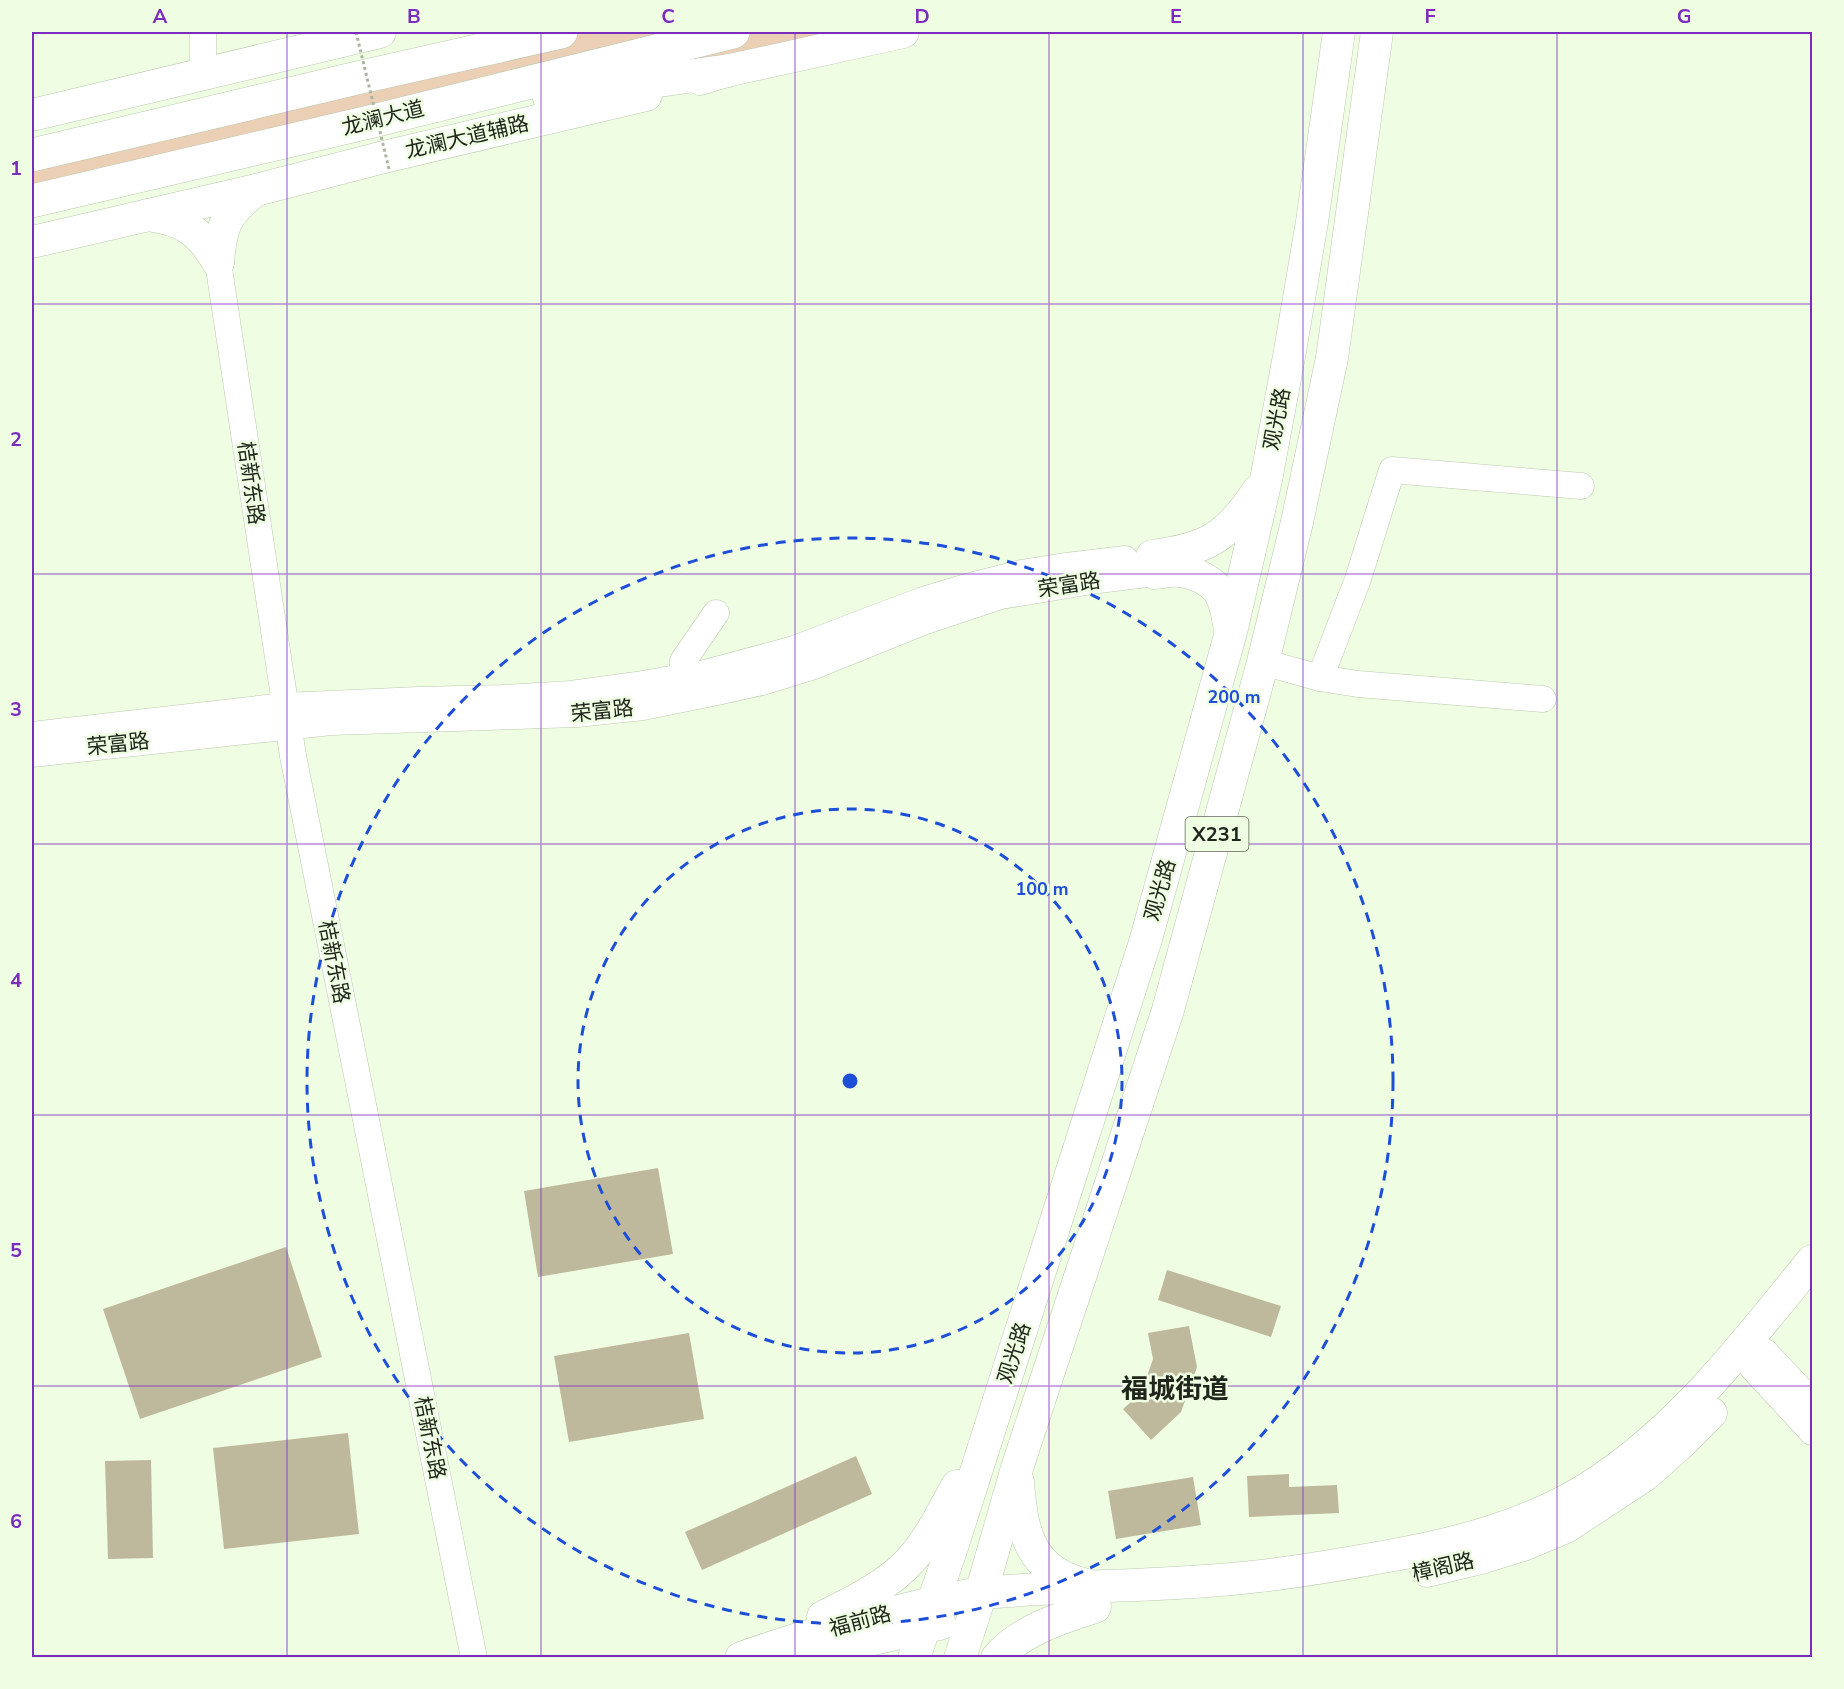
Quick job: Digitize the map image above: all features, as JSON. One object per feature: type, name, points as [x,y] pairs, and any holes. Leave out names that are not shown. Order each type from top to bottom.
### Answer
[{"type":"highway","points":[[357,78],[493,32]]},
{"type":"highway","points":[[32,155],[561,32]]},
{"type":"highway","name":"龙澜大道","points":[[32,201],[369,122],[734,32]]},
{"type":"highway","points":[[369,122],[726,71]]},
{"type":"main road","points":[[32,115],[380,32]]},
{"type":"main road","name":"龙澜大道辅路","points":[[32,242],[652,94],[726,71],[903,32]]},
{"type":"main road","points":[[1323,32],[1332,83]]},
{"type":"main road","name":"观光路","points":[[914,1658],[1146,939],[1231,632],[1266,480],[1310,233],[1339,32]]},
{"type":"main road","name":"观光路","points":[[960,1658],[1017,1468],[1168,1010],[1263,662],[1297,522],[1332,358],[1377,32]]},
{"type":"main road","points":[[218,262],[220,241],[225,224],[233,210],[256,190]]},
{"type":"main road","points":[[147,214],[172,219],[185,225],[208,245],[218,262]]},
{"type":"main road","points":[[1154,564],[1173,553],[1196,548],[1214,539],[1230,527],[1242,515],[1266,480]]},
{"type":"main road","points":[[1154,564],[1196,575],[1212,585],[1220,593],[1226,607],[1231,632]]},
{"type":"main road","name":"樟阁路","points":[[977,1604],[1094,1597],[1242,1598],[1328,1587],[1437,1569],[1481,1558],[1522,1545],[1566,1527],[1645,1475],[1724,1401],[1812,1261]]},
{"type":"main road","name":"樟阁路","points":[[1754,1354],[1812,1293]]},
{"type":"main road","points":[[750,1654],[874,1590],[907,1564],[932,1532],[992,1422]]},
{"type":"main road","points":[[997,1658],[1003,1650],[1031,1632],[1060,1618],[1094,1597],[1050,1569],[1034,1551],[1024,1531],[1017,1468]]},
{"type":"main road","name":"福前路","points":[[813,1658],[929,1616],[977,1604]]},
{"type":"main road","name":"福前路","points":[[750,1654],[864,1619],[929,1616]]},
{"type":"street","points":[[203,32],[203,74]]},
{"type":"street","name":"桔新东路","points":[[218,262],[286,716],[474,1658]]},
{"type":"street","points":[[1320,678],[1358,579],[1392,470],[1581,486]]},
{"type":"street","name":"荣富路","points":[[32,735],[571,694],[686,688],[733,666],[794,649],[920,601],[970,586],[1021,573],[1059,567],[1154,564]]},
{"type":"street","points":[[686,688],[683,661],[716,613]]},
{"type":"street","points":[[1263,662],[1320,678],[1358,684],[1543,699]]},
{"type":"street","name":"荣富路","points":[[32,754],[286,716]]},
{"type":"street","points":[[1754,1354],[1812,1402]]},
{"type":"street","points":[[1754,1354],[1812,1432]]},
{"type":"path","points":[[356,32],[389,169]]},
{"type":"shaded area","points":[[524,32],[834,32],[694,64],[32,185],[32,171]]},
{"type":"building","points":[[658,1168],[673,1254],[538,1277],[524,1191]]},
{"type":"building","points":[[286,1247],[322,1357],[140,1419],[103,1309]]},
{"type":"building","points":[[1167,1270],[1281,1306],[1271,1337],[1158,1300]]},
{"type":"building","points":[[1189,1326],[1197,1367],[1181,1412],[1151,1440],[1123,1409],[1141,1393],[1153,1359],[1148,1333]]},
{"type":"building","points":[[689,1333],[704,1419],[569,1442],[554,1356]]},
{"type":"building","points":[[348,1433],[359,1534],[224,1549],[213,1448]]},
{"type":"building","points":[[856,1456],[872,1494],[702,1570],[685,1532]]},
{"type":"building","points":[[151,1460],[153,1558],[108,1559],[105,1461]]},
{"type":"building","points":[[1289,1474],[1289,1487],[1337,1485],[1339,1513],[1249,1517],[1247,1476]]},
{"type":"building","points":[[1193,1477],[1201,1525],[1116,1539],[1108,1491]]},
{"type":"district","name":"福城街道","points":[[1175,1389]]}]
